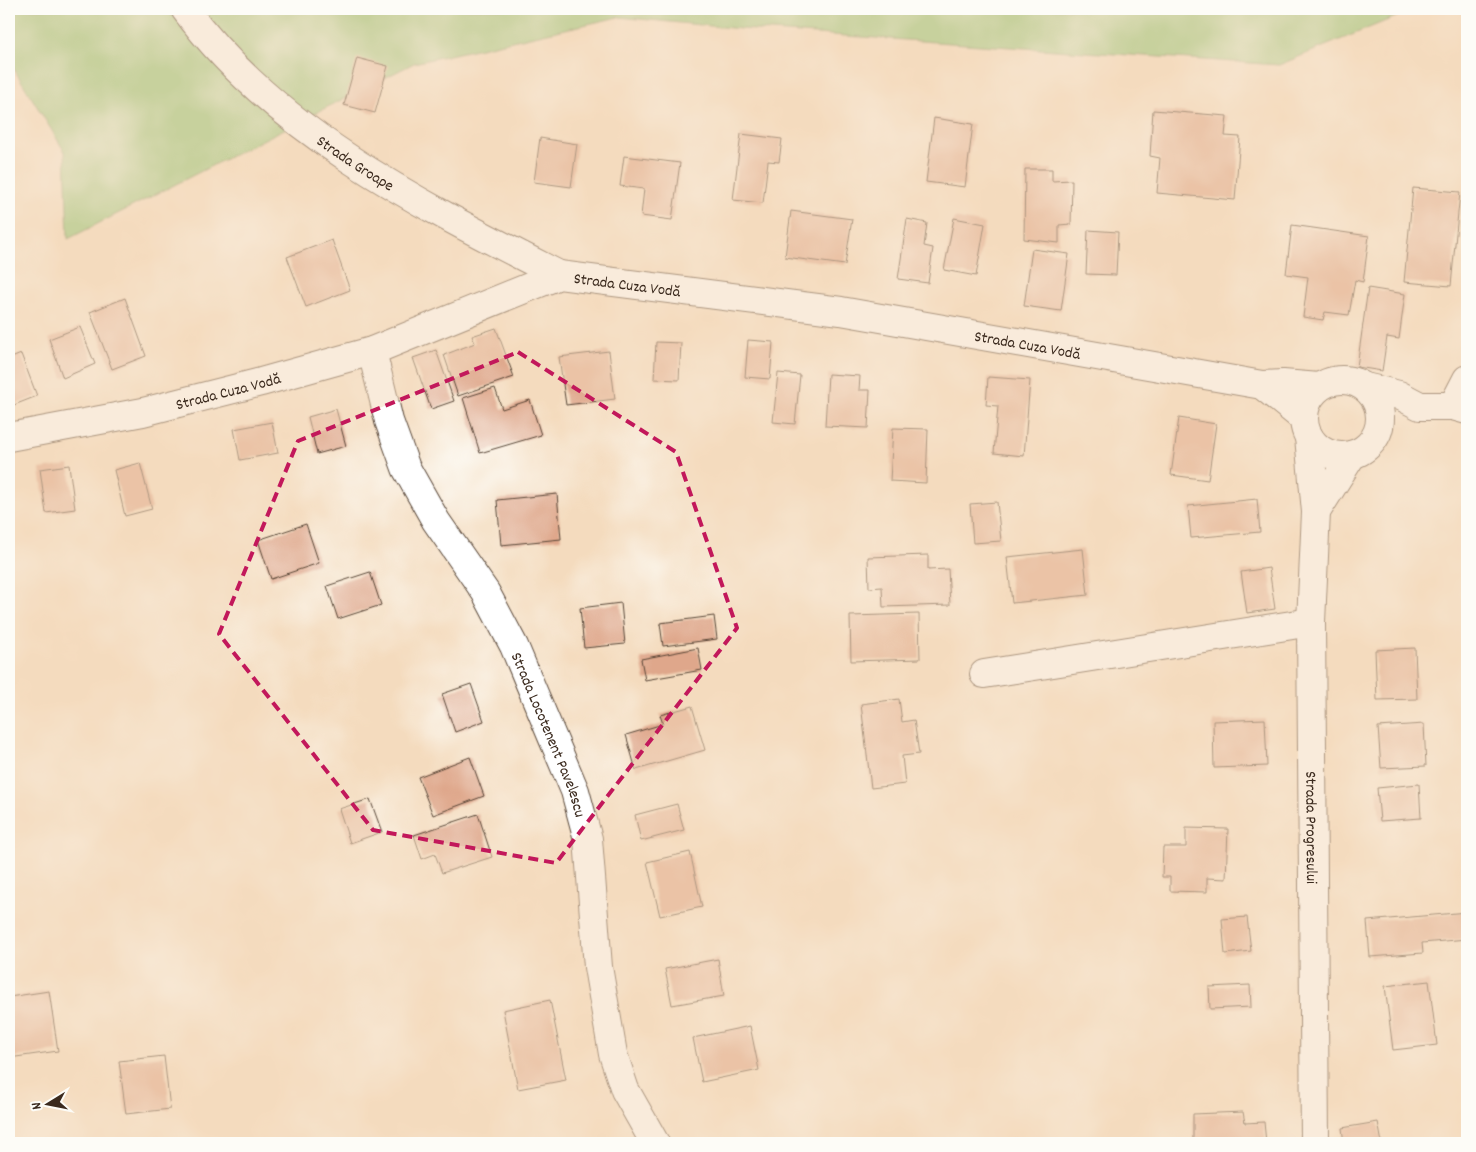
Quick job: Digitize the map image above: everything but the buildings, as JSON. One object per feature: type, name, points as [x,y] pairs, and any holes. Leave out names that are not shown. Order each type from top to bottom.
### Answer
[{"type":"street","name":"Strada Groape","points":[[185,9],[230,61],[271,101],[314,134],[364,168],[469,229],[559,275]]},
{"type":"street","name":"Strada Cuza Vodă","points":[[9,437],[143,412],[261,382],[372,350],[559,275],[841,311],[1262,385],[1284,384],[1319,387]]},
{"type":"street","name":"Strada Locotenent Pavelescu","points":[[372,350],[389,421],[406,468],[436,521],[486,593],[514,646],[575,791],[588,839],[598,967],[613,1054],[625,1090],[655,1143]]},
{"type":"street","points":[[1364,388],[1375,400],[1379,416],[1377,432],[1368,446],[1352,455],[1336,456],[1320,450],[1306,428],[1307,401],[1319,387],[1334,381],[1350,381],[1364,388],[1399,395],[1420,406],[1460,408],[1467,379]]},
{"type":"street","name":"Strada Cuza Vodă","points":[[1262,385],[1306,428]]},
{"type":"street","points":[[1377,432],[1420,406]]},
{"type":"street","name":"Strada Progresului","points":[[1306,428],[1316,512],[1311,622],[1315,1143]]},
{"type":"street","name":"Strada Progresului","points":[[1316,512],[1352,455]]},
{"type":"street","points":[[984,674],[1311,622]]},
{"type":"highlighted area","points":[[518,352],[676,452],[737,628],[556,863],[373,830],[219,634],[298,441]]},
{"type":"green space","points":[[9,9],[1415,9],[1279,65],[741,29],[619,17],[414,63],[68,239],[65,152],[9,61]]}]
